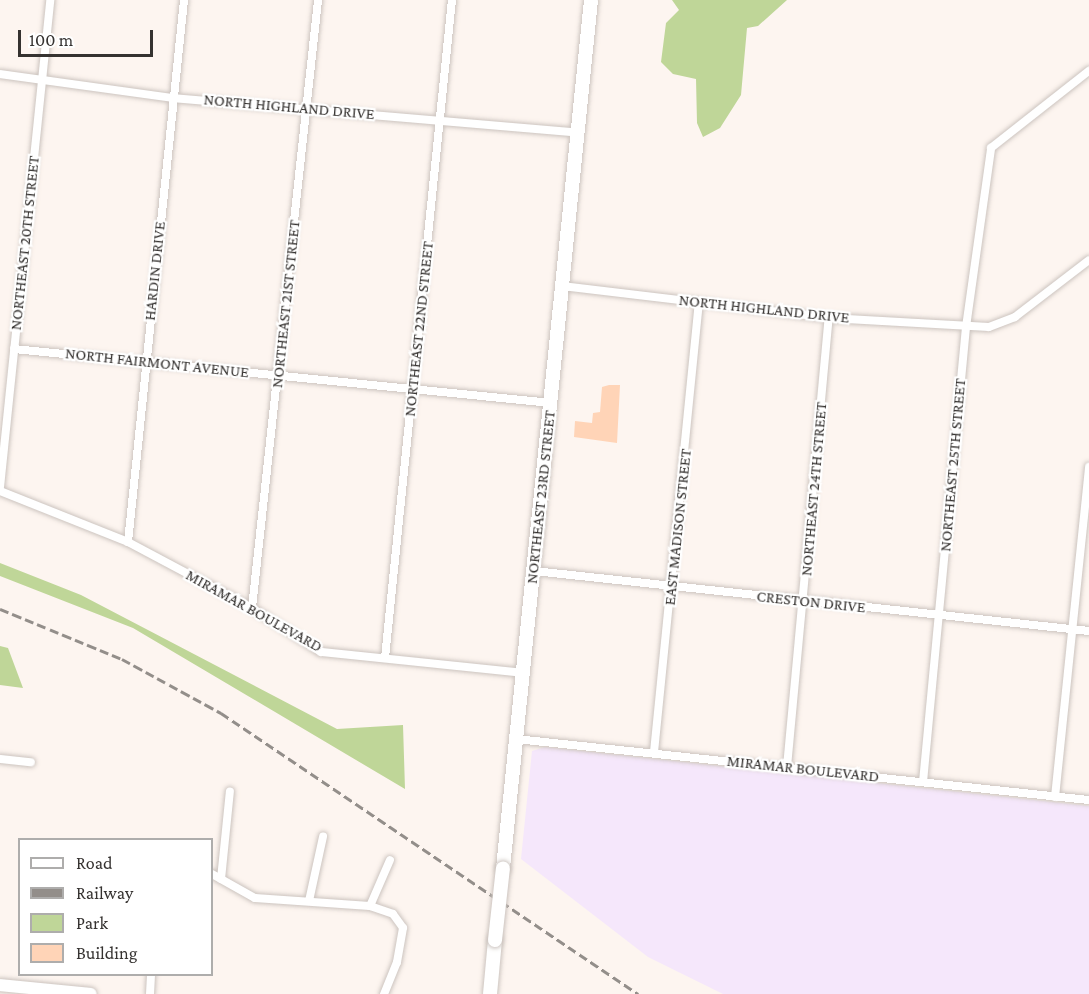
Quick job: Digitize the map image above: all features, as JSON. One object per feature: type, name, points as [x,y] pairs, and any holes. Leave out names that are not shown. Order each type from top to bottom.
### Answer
[{"type":"main road","name":"NORTHEAST 23RD STREET","points":[[490,994],[591,0]]},
{"type":"main road","points":[[0,985],[91,994]]},
{"type":"street","name":"NORTHEAST 20TH STREET","points":[[0,487],[50,0]]},
{"type":"street","name":"HARDIN DRIVE","points":[[128,542],[183,0]]},
{"type":"street","name":"NORTHEAST 21ST STREET","points":[[252,608],[318,0]]},
{"type":"street","name":"NORTHEAST 22ND STREET","points":[[385,658],[452,0]]},
{"type":"street","name":"NORTHEAST 25TH STREET","points":[[923,782],[966,327],[991,148],[1089,71]]},
{"type":"street","name":"NORTH HIGHLAND DRIVE","points":[[0,74],[42,78],[173,98],[578,133]]},
{"type":"street","name":"NORTH HIGHLAND DRIVE","points":[[562,286],[829,318],[966,327],[1001,326],[1089,260]]},
{"type":"street","name":"EAST MADISON STREET","points":[[654,752],[699,302]]},
{"type":"street","name":"NORTHEAST 24TH STREET","points":[[787,767],[805,601],[829,318]]},
{"type":"street","name":"NORTH FAIRMONT AVENUE","points":[[14,349],[146,360],[551,403]]},
{"type":"street","points":[[1055,796],[1089,467]]},
{"type":"street","name":"MIRAMAR BOULEVARD","points":[[0,491],[128,542],[252,608],[321,652],[523,673]]},
{"type":"street","name":"CRESTON DRIVE","points":[[534,571],[1089,631]]},
{"type":"street","name":"MIRAMAR BOULEVARD","points":[[516,739],[1089,800]]},
{"type":"street","points":[[0,759],[31,762]]},
{"type":"street","points":[[221,879],[230,791]]},
{"type":"street","points":[[309,901],[323,837]]},
{"type":"street","points":[[370,906],[390,860]]},
{"type":"street","points":[[213,875],[255,898],[370,906],[393,914],[403,928],[397,963],[384,994]]},
{"type":"street","points":[[150,994],[152,976]]},
{"type":"shaded area","points":[[545,747],[1089,806],[1089,994],[723,994],[648,957],[521,859],[532,751]]},
{"type":"green space","points":[[672,0],[787,0],[758,26],[747,28],[741,95],[720,128],[703,137],[697,123],[696,79],[673,74],[661,62],[666,23],[679,10]]},
{"type":"green space","points":[[0,563],[81,595],[337,729],[403,725],[405,789],[133,628],[0,576]]},
{"type":"green space","points":[[0,646],[8,648],[23,688],[0,685]]},
{"type":"building","points":[[620,385],[617,443],[574,437],[575,421],[592,423],[593,413],[600,412],[602,387]]},
{"type":"railway","points":[[0,609],[122,659],[221,713],[638,994]]}]
